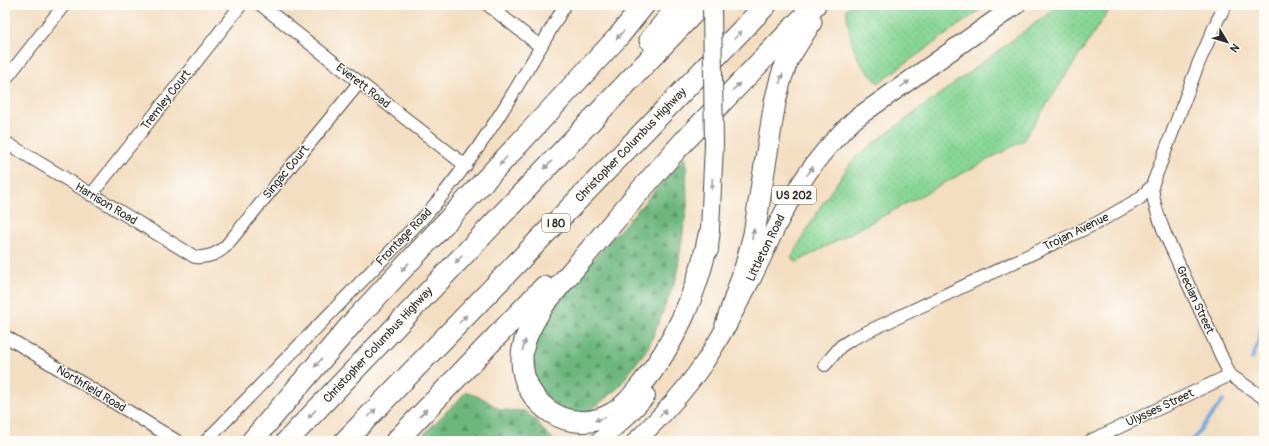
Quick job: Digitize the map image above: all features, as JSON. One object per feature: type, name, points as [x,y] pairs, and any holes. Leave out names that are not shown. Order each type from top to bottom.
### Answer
[{"type":"highway","points":[[252,441],[355,320],[619,36],[644,5]]},
{"type":"highway","points":[[568,143],[679,5]]},
{"type":"highway","name":"Christopher Columbus Highway","points":[[287,441],[568,143],[701,5]]},
{"type":"highway","name":"Christopher Columbus Highway","points":[[345,441],[766,5]]},
{"type":"highway","points":[[396,441],[815,5]]},
{"type":"highway","points":[[726,325],[746,265],[754,234],[775,102],[781,78],[788,59],[821,5]]},
{"type":"highway","points":[[684,141],[545,302],[529,330],[524,343],[522,365],[528,388],[540,404],[557,416],[572,422],[580,422],[601,419],[627,403],[648,377],[674,337],[686,312],[704,260],[709,235]]},
{"type":"main road","points":[[600,441],[628,415],[656,382],[678,348],[697,304],[708,261],[714,145],[712,5]]},
{"type":"main road","name":"Littleton Road","points":[[636,441],[677,398],[702,365],[752,278],[785,210],[816,162],[839,134],[855,118],[1016,5]]},
{"type":"street","points":[[5,80],[64,5]]},
{"type":"street","name":"Tremley Court","points":[[92,195],[241,5]]},
{"type":"street","name":"Everett Road","points":[[261,5],[358,83],[466,166]]},
{"type":"street","points":[[488,5],[541,47]]},
{"type":"street","name":"Frontage Road","points":[[206,441],[425,216],[448,190],[491,131],[565,5]]},
{"type":"street","name":"Trojan Avenue","points":[[825,365],[841,346],[852,339],[1097,223],[1139,199],[1152,186],[1199,62],[1218,19],[1226,5]]},
{"type":"street","name":"Singac Court","points":[[210,257],[225,247],[358,83]]},
{"type":"street","name":"Harrison Road","points":[[5,142],[195,257],[210,257]]},
{"type":"street","name":"Grecian Street","points":[[1152,186],[1156,211],[1165,234],[1230,374],[1264,398]]},
{"type":"street","name":"Northfield Road","points":[[5,336],[177,441]]},
{"type":"street","name":"Ulysses Street","points":[[1090,441],[1230,374]]},
{"type":"green space","points":[[850,5],[987,5],[878,83],[863,66],[853,46],[846,9]]},
{"type":"green space","points":[[1056,5],[1112,5],[1023,141],[797,262],[791,258],[820,207],[855,157],[1049,13]]},
{"type":"green space","points":[[686,156],[687,206],[676,279],[649,346],[618,388],[584,416],[561,410],[540,395],[530,373],[530,348],[541,324],[567,289]]},
{"type":"green space","points":[[466,392],[484,399],[501,410],[525,411],[537,421],[542,429],[555,441],[417,441]]},
{"type":"waterway","points":[[1252,359],[1259,341],[1264,315]]},
{"type":"waterway","points":[[1192,441],[1223,400]]}]
